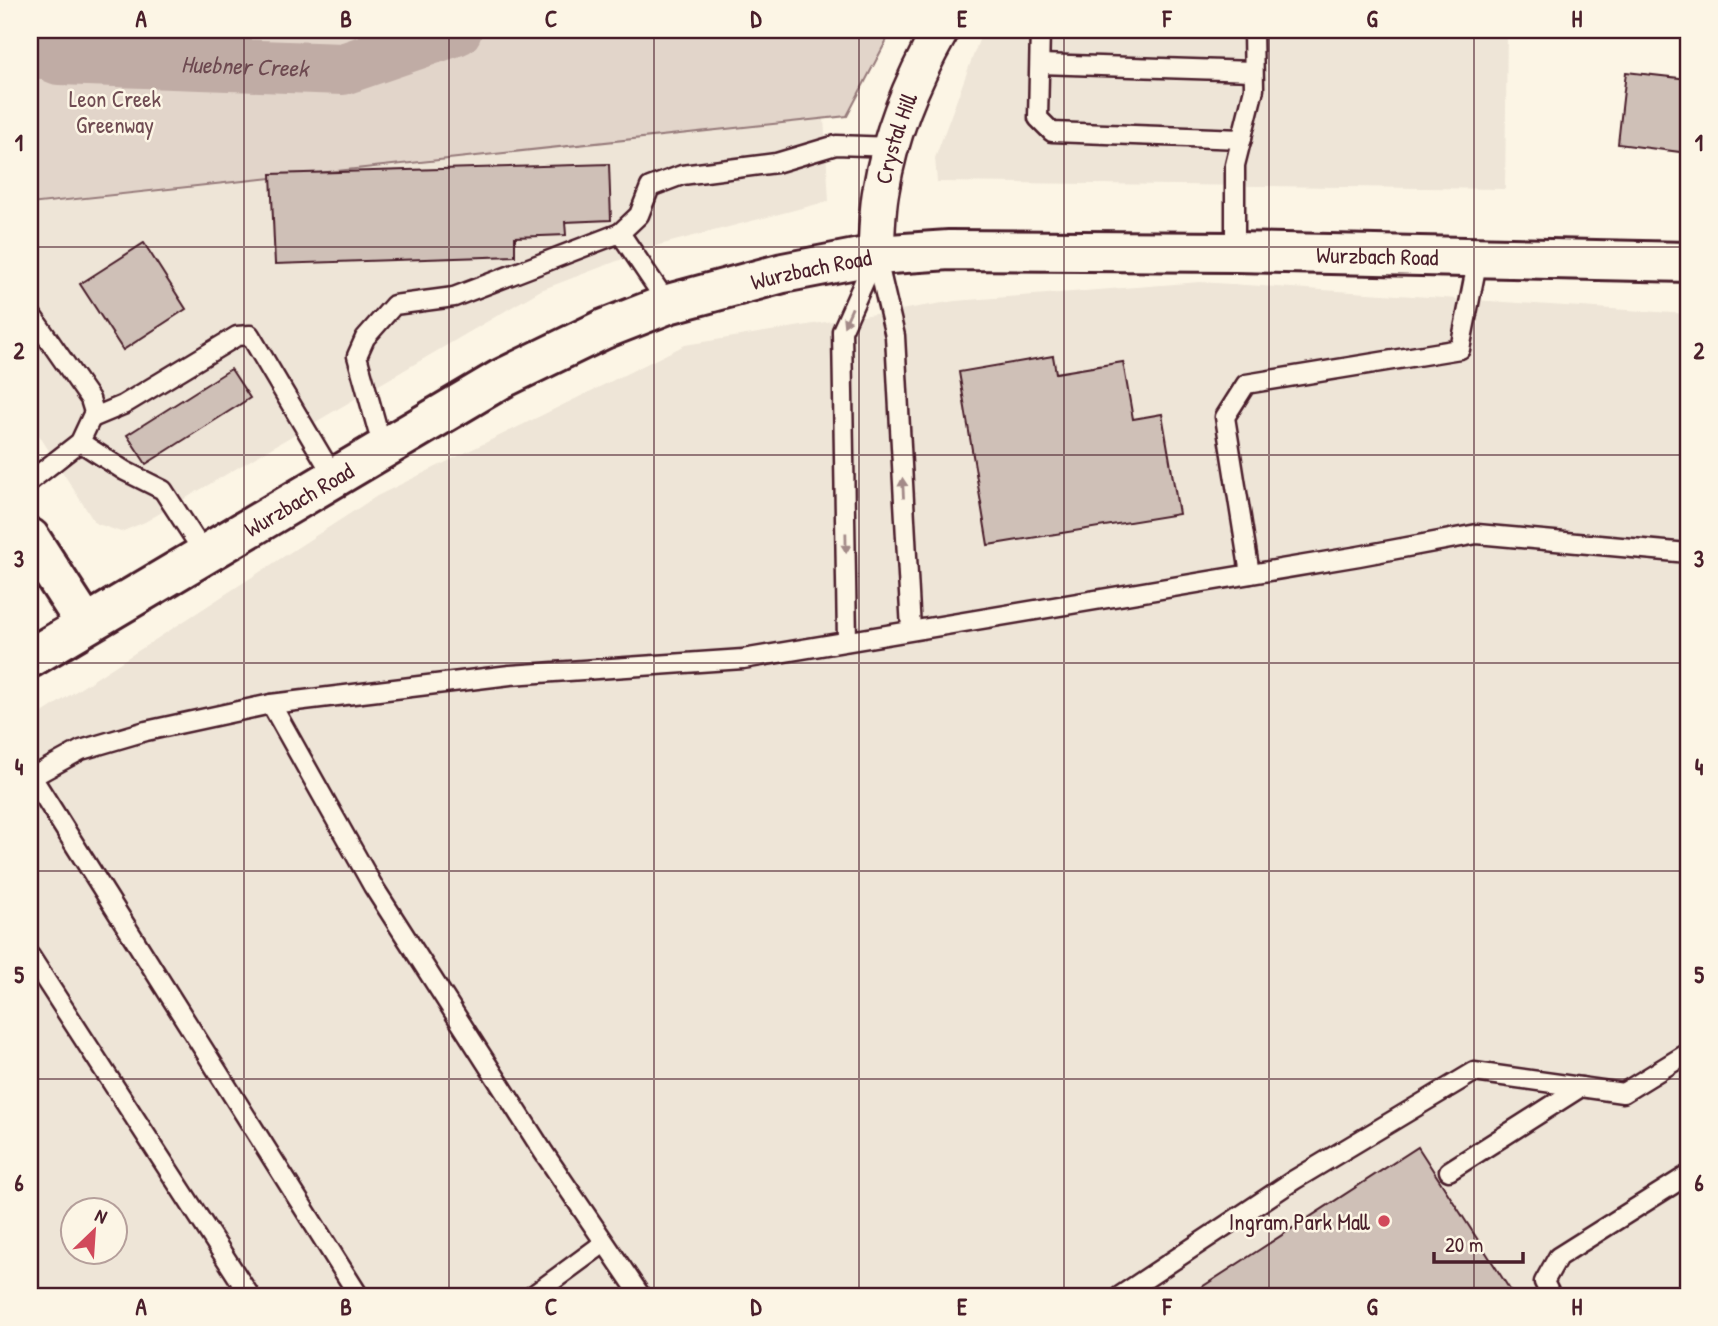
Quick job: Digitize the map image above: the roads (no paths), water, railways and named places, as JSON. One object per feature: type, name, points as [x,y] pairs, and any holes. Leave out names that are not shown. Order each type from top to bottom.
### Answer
[{"type":"main road","name":"Wurzbach Road","points":[[30,659],[85,623],[501,379],[604,329],[668,304],[783,273],[876,255],[949,250],[1235,252],[1688,262]]},
{"type":"main road","points":[[30,538],[85,623]]},
{"type":"street","name":"Crystal Hill","points":[[876,255],[881,190],[892,147],[916,74],[941,30]]},
{"type":"lane","points":[[1040,30],[1038,118],[1052,132],[1242,139]]},
{"type":"lane","points":[[1235,252],[1235,165],[1254,89],[1253,30]]},
{"type":"lane","points":[[1040,64],[1253,71]]},
{"type":"lane","points":[[378,431],[357,356],[365,338],[394,305],[454,297],[620,233],[639,215],[650,187],[682,174],[776,163],[836,145],[892,147]]},
{"type":"lane","points":[[620,233],[668,304]]},
{"type":"lane","points":[[876,255],[895,336],[911,630]]},
{"type":"lane","points":[[847,641],[842,331],[876,255]]},
{"type":"lane","points":[[1250,574],[1225,418],[1246,384],[1460,349],[1478,258]]},
{"type":"lane","points":[[30,313],[90,399],[94,412],[80,442],[30,481]]},
{"type":"lane","points":[[92,418],[123,405],[237,336],[250,335],[334,477]]},
{"type":"lane","points":[[80,442],[125,471],[163,489],[204,553]]},
{"type":"lane","points":[[359,1296],[31,778],[80,750],[146,731],[271,704],[510,675],[743,659],[1477,534],[1688,553]]},
{"type":"lane","points":[[271,704],[373,886],[641,1296]]},
{"type":"lane","points":[[30,956],[250,1296]]},
{"type":"lane","points":[[1120,1296],[1294,1180],[1475,1072],[1623,1093],[1688,1053]]},
{"type":"lane","points":[[1449,1171],[1581,1087]]},
{"type":"lane","points":[[1550,1296],[1545,1282],[1558,1257],[1688,1175]]},
{"type":"lane","points":[[532,1296],[604,1243]]},
{"type":"waterway","name":"Huebner Creek","points":[[30,47],[59,59],[343,69],[456,30]]},
{"type":"place","name":"Ingram Park Mall","points":[[1384,1221]]},
{"type":"park label","name":"Leon Creek Greenway","points":[[115,111]]}]
